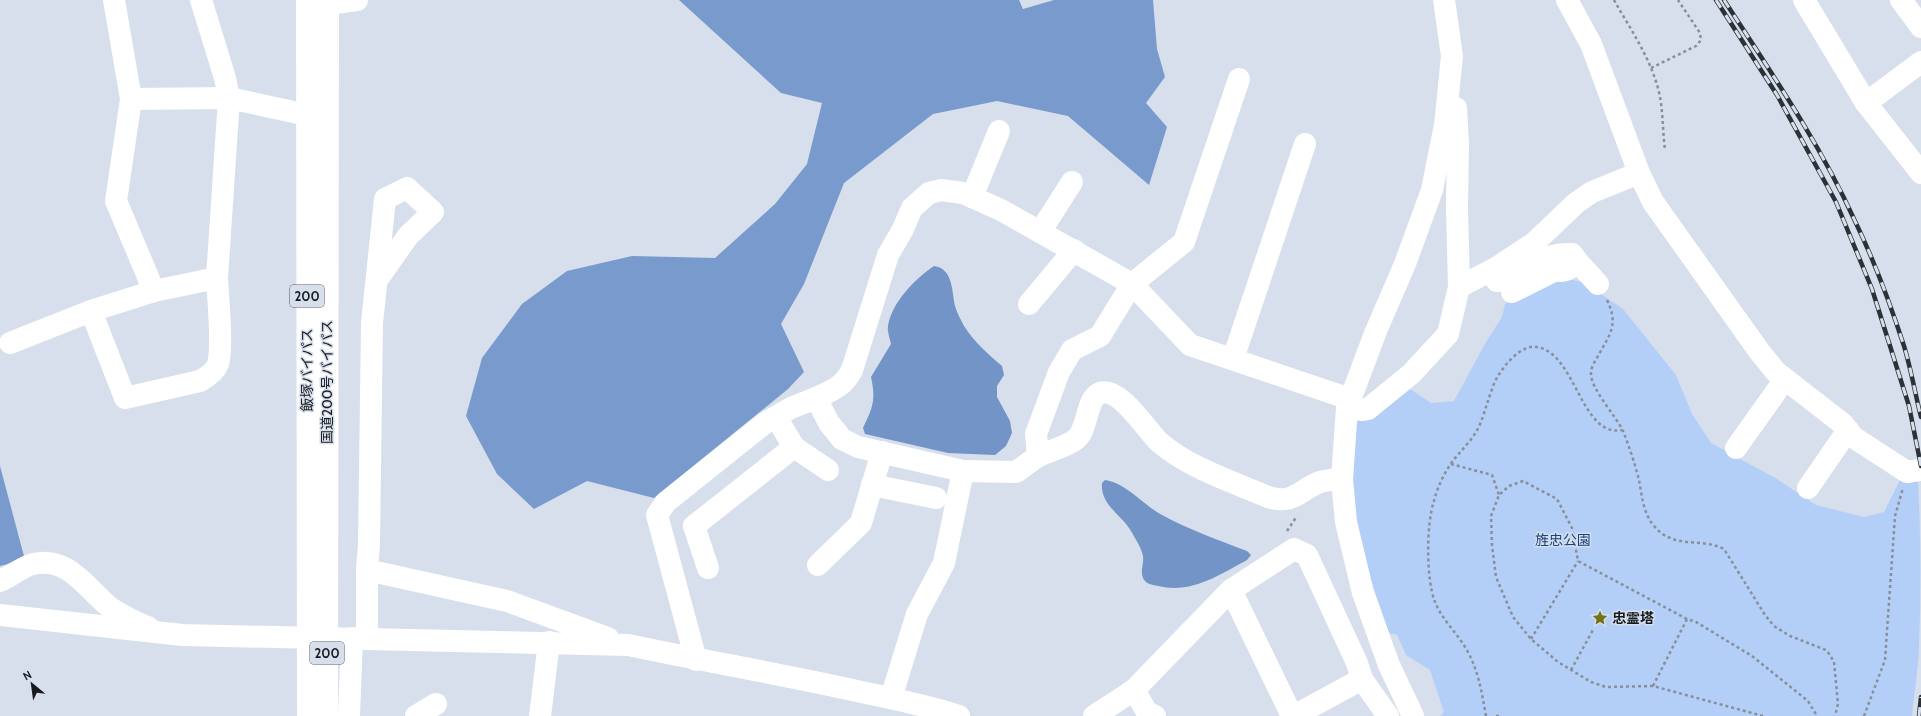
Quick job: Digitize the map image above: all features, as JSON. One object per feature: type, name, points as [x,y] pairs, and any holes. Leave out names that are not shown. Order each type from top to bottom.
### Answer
[{"type":"main road","points":[[114,0],[131,99],[116,201],[154,291]]},
{"type":"main road","points":[[91,311],[125,398],[200,381],[210,376],[218,365],[220,351],[217,278],[229,98],[225,78],[201,0]]},
{"type":"main road","points":[[321,1],[357,0]]},
{"type":"main road","points":[[696,660],[657,515],[666,502],[764,423],[791,408],[840,386],[846,380],[852,370],[888,255],[912,208],[929,194],[941,190],[957,192],[972,197],[1001,210],[1074,250],[1132,284],[1190,345],[1234,359],[1349,403],[1362,410],[1368,409],[1416,368],[1448,334],[1462,285],[1457,209],[1458,144],[1452,56],[1444,0]]},
{"type":"main road","points":[[1567,0],[1592,44],[1639,173],[1653,202],[1759,351],[1776,372],[1846,427],[1853,436],[1914,471]]},
{"type":"main road","points":[[1804,0],[1866,103],[1921,173]]},
{"type":"main road","points":[[1901,0],[1921,27]]},
{"type":"main road","name":"国道200号バイパス","points":[[321,1],[317,118],[317,591],[327,716]]},
{"type":"main road","points":[[1413,716],[1389,665],[1363,593],[1346,522],[1342,479],[1349,403],[1376,331],[1405,264],[1432,190],[1445,125],[1452,56]]},
{"type":"main road","points":[[1866,103],[1921,62]]},
{"type":"main road","points":[[1038,456],[1036,434],[1059,372],[1072,350],[1100,336],[1132,284],[1184,242],[1239,79]]},
{"type":"main road","points":[[131,99],[229,98],[317,118]]},
{"type":"main road","points":[[972,197],[999,131]]},
{"type":"main road","points":[[1234,359],[1305,144]]},
{"type":"main road","points":[[1462,285],[1496,268],[1534,243],[1576,203],[1592,192],[1639,173]]},
{"type":"main road","points":[[1040,232],[1072,182]]},
{"type":"main road","points":[[1029,304],[1074,250]]},
{"type":"main road","points":[[1462,285],[1499,281],[1559,253],[1572,254],[1598,284]]},
{"type":"main road","points":[[1512,292],[1556,270],[1562,272],[1569,269],[1577,261]]},
{"type":"main road","points":[[10,343],[91,311],[154,291],[217,278]]},
{"type":"main road","points":[[349,716],[367,570],[372,323],[377,280]]},
{"type":"main road","points":[[1736,448],[1785,379]]},
{"type":"main road","points":[[816,398],[829,423],[842,439],[858,447],[963,471],[1016,472],[1038,456],[1075,440],[1081,433],[1091,403],[1095,397],[1101,393],[1108,393],[1118,398],[1138,416],[1158,441],[1180,458],[1278,500],[1288,500],[1321,482],[1342,479]]},
{"type":"main road","points":[[776,417],[794,447],[828,470]]},
{"type":"main road","points":[[1808,488],[1846,427]]},
{"type":"main road","points":[[708,568],[694,526],[794,447]]},
{"type":"main road","points":[[818,565],[861,523],[882,452]]},
{"type":"main road","points":[[891,698],[917,614],[944,564],[963,471]]},
{"type":"main road","points":[[872,485],[936,498]]},
{"type":"main road","points":[[1094,716],[1134,690],[1231,590],[1294,549],[1307,555],[1357,663],[1362,679],[1388,716]]},
{"type":"main road","points":[[0,581],[33,564],[48,563],[67,568],[82,579],[109,607],[159,632]]},
{"type":"main road","points":[[367,570],[507,601],[628,645],[696,660],[773,673],[891,698],[959,716]]},
{"type":"main road","points":[[1231,590],[1293,716],[1362,679]]},
{"type":"main road","name":"200","points":[[308,716],[317,591]]},
{"type":"main road","points":[[0,616],[182,635],[549,642],[628,645]]},
{"type":"main road","points":[[540,716],[549,642]]},
{"type":"main road","points":[[1134,690],[1147,712],[1155,716]]},
{"type":"main road","points":[[416,716],[436,704]]},
{"type":"path","points":[[1614,0],[1635,36],[1650,68],[1661,102],[1665,150]]},
{"type":"path","points":[[1650,68],[1696,46],[1701,40],[1700,33],[1678,0]]},
{"type":"path","points":[[1598,284],[1610,306],[1614,320],[1611,332],[1593,364],[1591,373],[1594,384],[1622,430],[1634,465],[1644,506],[1654,526],[1668,537],[1688,543],[1716,544],[1724,549],[1765,615],[1774,626],[1790,636],[1826,650],[1834,662],[1838,704],[1836,716]]},
{"type":"path","points":[[1486,716],[1480,681],[1468,652],[1435,604],[1430,588],[1429,525],[1433,501],[1443,478],[1451,464],[1477,431],[1497,376],[1520,351],[1535,346],[1547,349],[1560,362],[1591,414],[1603,427],[1614,432],[1622,430]]},
{"type":"path","points":[[1451,464],[1492,475],[1499,495]]},
{"type":"path","points":[[1864,716],[1885,660],[1895,516],[1914,471]]},
{"type":"path","points":[[1531,639],[1578,561],[1572,528],[1557,499],[1523,481],[1509,486],[1499,495],[1491,516],[1496,577],[1513,617],[1531,639],[1558,662],[1591,682],[1606,687],[1653,686],[1763,716]]},
{"type":"path","points":[[1286,533],[1298,514]]},
{"type":"path","points":[[1578,561],[1687,619],[1696,622],[1752,656],[1808,701],[1817,716]]},
{"type":"path","points":[[1653,686],[1687,619]]},
{"type":"path","points":[[1571,670],[1594,628]]},
{"type":"green space","name":"旌忠公園","points":[[1565,278],[1585,283],[1623,309],[1676,375],[1692,414],[1711,443],[1777,479],[1816,505],[1864,517],[1884,512],[1901,478],[1918,481],[1920,628],[1912,716],[1440,716],[1444,712],[1430,670],[1406,655],[1397,635],[1389,633],[1372,583],[1352,513],[1352,416],[1375,414],[1410,389],[1431,403],[1454,401],[1486,342],[1502,317],[1505,304],[1520,294]]},
{"type":"shaded area","points":[[679,0],[1019,0],[1023,9],[1054,0],[1153,0],[1157,49],[1165,77],[1146,103],[1167,127],[1149,185],[1068,116],[997,101],[933,114],[844,183],[804,284],[781,324],[804,372],[788,389],[654,498],[587,481],[534,509],[497,474],[466,416],[482,358],[522,304],[567,271],[632,256],[715,258],[775,204],[807,164],[822,103],[781,93]]},
{"type":"shaded area","points":[[934,266],[945,271],[948,276],[956,309],[968,332],[982,348],[1002,366],[1004,375],[997,386],[997,397],[1010,421],[1012,433],[1006,446],[995,455],[948,453],[865,434],[863,428],[873,403],[871,377],[891,344],[888,333],[890,317],[894,308],[905,292],[919,277]]},
{"type":"shaded area","points":[[0,466],[25,560],[0,566]]},
{"type":"shaded area","points":[[1105,480],[1113,482],[1128,490],[1162,515],[1247,551],[1251,555],[1247,560],[1226,572],[1205,582],[1194,585],[1170,588],[1147,583],[1142,575],[1143,556],[1138,544],[1127,525],[1104,498],[1102,483]]},
{"type":"railway","points":[[1716,0],[1777,95],[1836,202],[1872,289],[1909,406],[1921,466]]},
{"type":"railway","points":[[1724,0],[1810,135],[1840,190],[1861,234],[1881,282],[1904,346],[1921,417]]},
{"type":"railway","points":[[1919,716],[1921,697]]},
{"type":"place","name":"忠霊塔","points":[[1600,618]]}]
